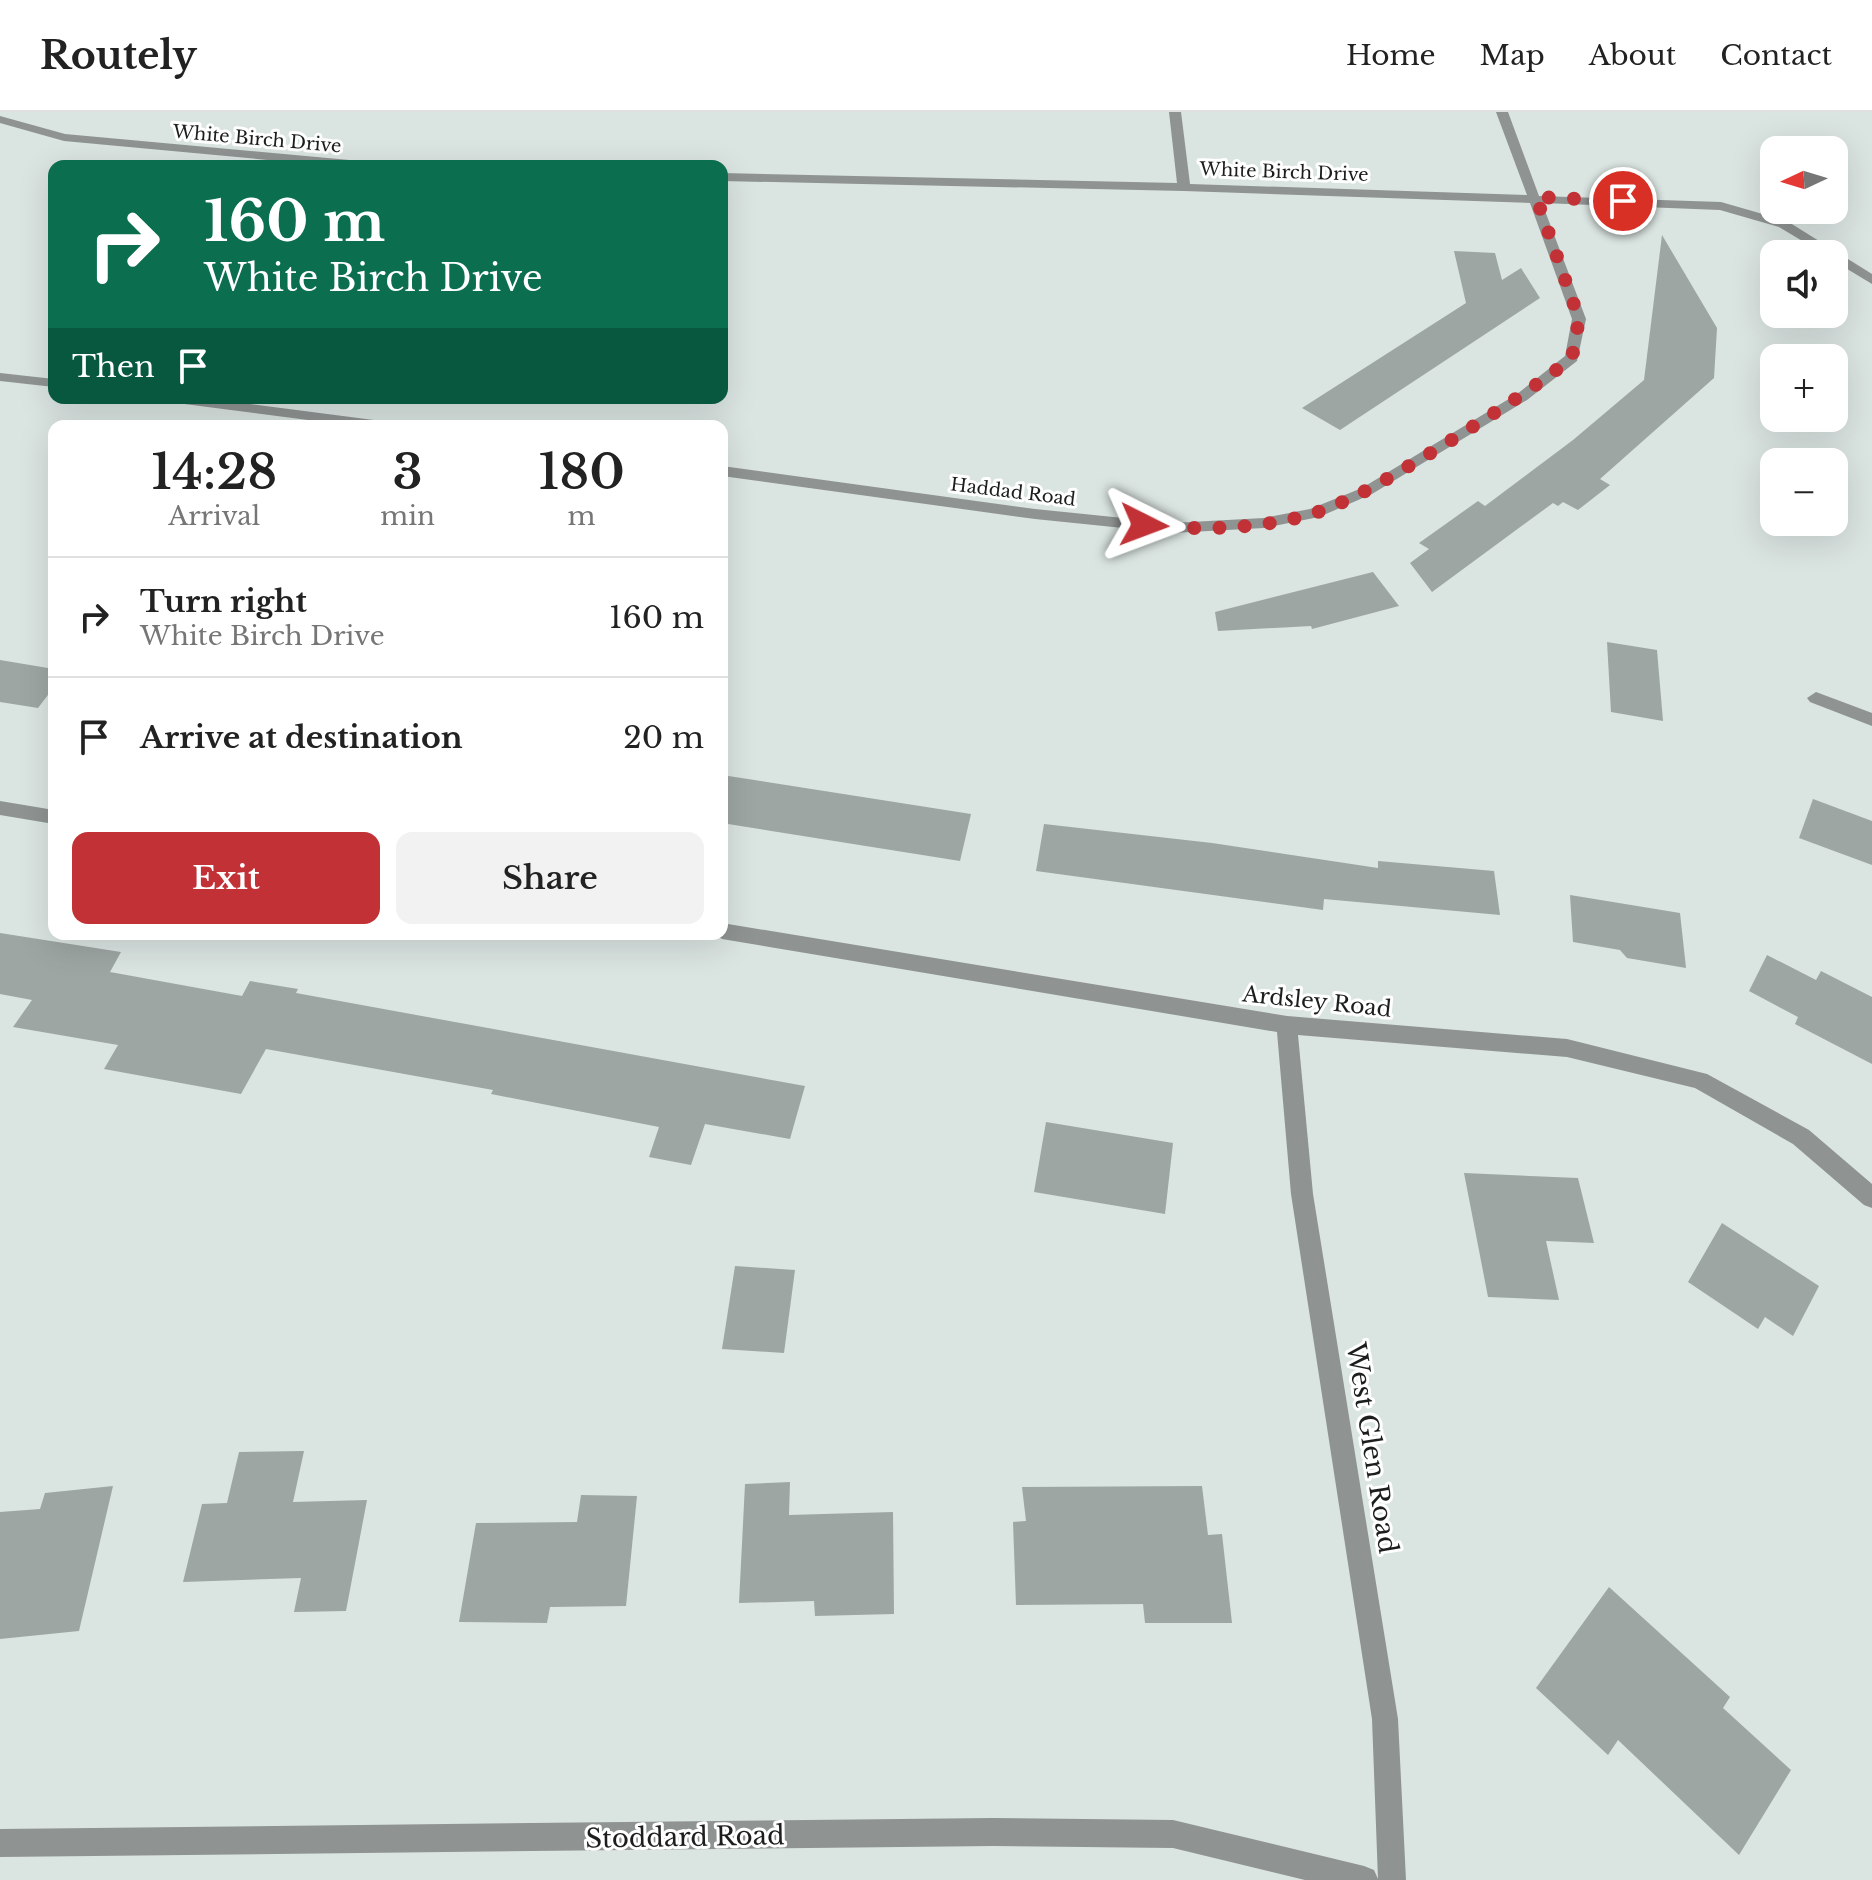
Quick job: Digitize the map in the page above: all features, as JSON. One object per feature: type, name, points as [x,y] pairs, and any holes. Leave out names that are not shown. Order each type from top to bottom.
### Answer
[{"type":"street","points":[[1175,112],[1184,187]]},
{"type":"street","name":"Haddad Road","points":[[728,472],[1035,514],[1172,528],[1264,523],[1314,513],[1380,483],[1522,397],[1572,358],[1579,319],[1502,112]]},
{"type":"street","name":"White Birch Drive","points":[[0,119],[64,137],[307,160]]},
{"type":"street","name":"White Birch Drive","points":[[728,177],[1536,197],[1721,206],[1783,224],[1810,240]]},
{"type":"street","name":"White Birch Drive","points":[[1848,264],[1872,280]]},
{"type":"street","points":[[0,377],[48,382]]},
{"type":"street","points":[[216,404],[342,420]]},
{"type":"street","points":[[1816,698],[1872,720]]},
{"type":"street","points":[[0,808],[48,816]]},
{"type":"street","name":"Ardsley Road","points":[[728,932],[1287,1025],[1567,1048],[1700,1080],[1801,1137],[1872,1198]]},
{"type":"street","name":"West Glen Road","points":[[1287,1025],[1302,1194],[1385,1719],[1392,1880]]},
{"type":"street","name":"Stoddard Road","points":[[0,1843],[993,1832],[1173,1834],[1364,1880]]},
{"type":"building","points":[[1662,235],[1717,328],[1714,378],[1600,479],[1610,485],[1578,510],[1563,502],[1558,506],[1553,503],[1432,592],[1410,563],[1429,549],[1419,543],[1478,501],[1485,506],[1573,440],[1644,380]]},
{"type":"building","points":[[1454,251],[1495,253],[1502,280],[1521,268],[1540,298],[1340,430],[1302,408],[1466,303]]},
{"type":"building","points":[[1373,572],[1399,606],[1312,629],[1311,626],[1218,631],[1215,612]]},
{"type":"building","points":[[1607,642],[1657,650],[1663,721],[1611,712]]},
{"type":"building","points":[[0,660],[48,668],[48,695],[38,708],[0,702]]},
{"type":"building","points":[[728,776],[971,814],[960,861],[728,824]]},
{"type":"building","points":[[1813,799],[1872,821],[1872,865],[1799,838]]},
{"type":"building","points":[[1044,824],[1212,843],[1378,868],[1378,861],[1494,871],[1500,915],[1324,899],[1323,910],[1036,871]]},
{"type":"building","points":[[1570,895],[1680,913],[1686,968],[1627,958],[1620,950],[1573,942]]},
{"type":"building","points":[[0,933],[121,952],[110,972],[242,996],[250,981],[298,989],[296,993],[805,1086],[790,1139],[705,1124],[691,1165],[649,1157],[659,1127],[491,1094],[493,1090],[266,1049],[241,1094],[104,1069],[118,1045],[13,1027],[32,1000],[0,994]]},
{"type":"building","points":[[1767,955],[1816,980],[1821,971],[1872,997],[1872,1064],[1795,1024],[1798,1017],[1749,991]]},
{"type":"building","points":[[1046,1122],[1173,1143],[1165,1214],[1034,1192]]},
{"type":"building","points":[[1464,1173],[1578,1178],[1594,1243],[1546,1241],[1559,1300],[1488,1297]]},
{"type":"building","points":[[1722,1223],[1819,1286],[1793,1336],[1765,1317],[1758,1329],[1688,1282]]},
{"type":"building","points":[[735,1266],[795,1270],[784,1353],[722,1349]]},
{"type":"building","points":[[304,1451],[293,1502],[367,1500],[346,1611],[294,1612],[301,1578],[183,1582],[202,1504],[227,1503],[239,1452]]},
{"type":"building","points":[[790,1482],[789,1515],[893,1512],[894,1614],[815,1616],[814,1601],[739,1603],[745,1484]]},
{"type":"building","points":[[113,1486],[79,1631],[0,1639],[0,1512],[40,1509],[45,1493]]},
{"type":"building","points":[[1202,1486],[1208,1535],[1222,1534],[1232,1623],[1145,1623],[1143,1604],[1016,1605],[1013,1522],[1026,1521],[1022,1487]]},
{"type":"building","points":[[581,1495],[637,1496],[626,1606],[550,1607],[547,1623],[459,1622],[476,1523],[577,1522]]},
{"type":"building","points":[[1609,1587],[1730,1697],[1723,1708],[1791,1770],[1739,1855],[1618,1740],[1608,1755],[1536,1688]]},
{"type":"route","points":[[1144,525],[1172,528],[1264,523],[1314,513],[1367,491],[1522,397],[1572,358],[1579,319],[1536,197],[1623,201]]}]
